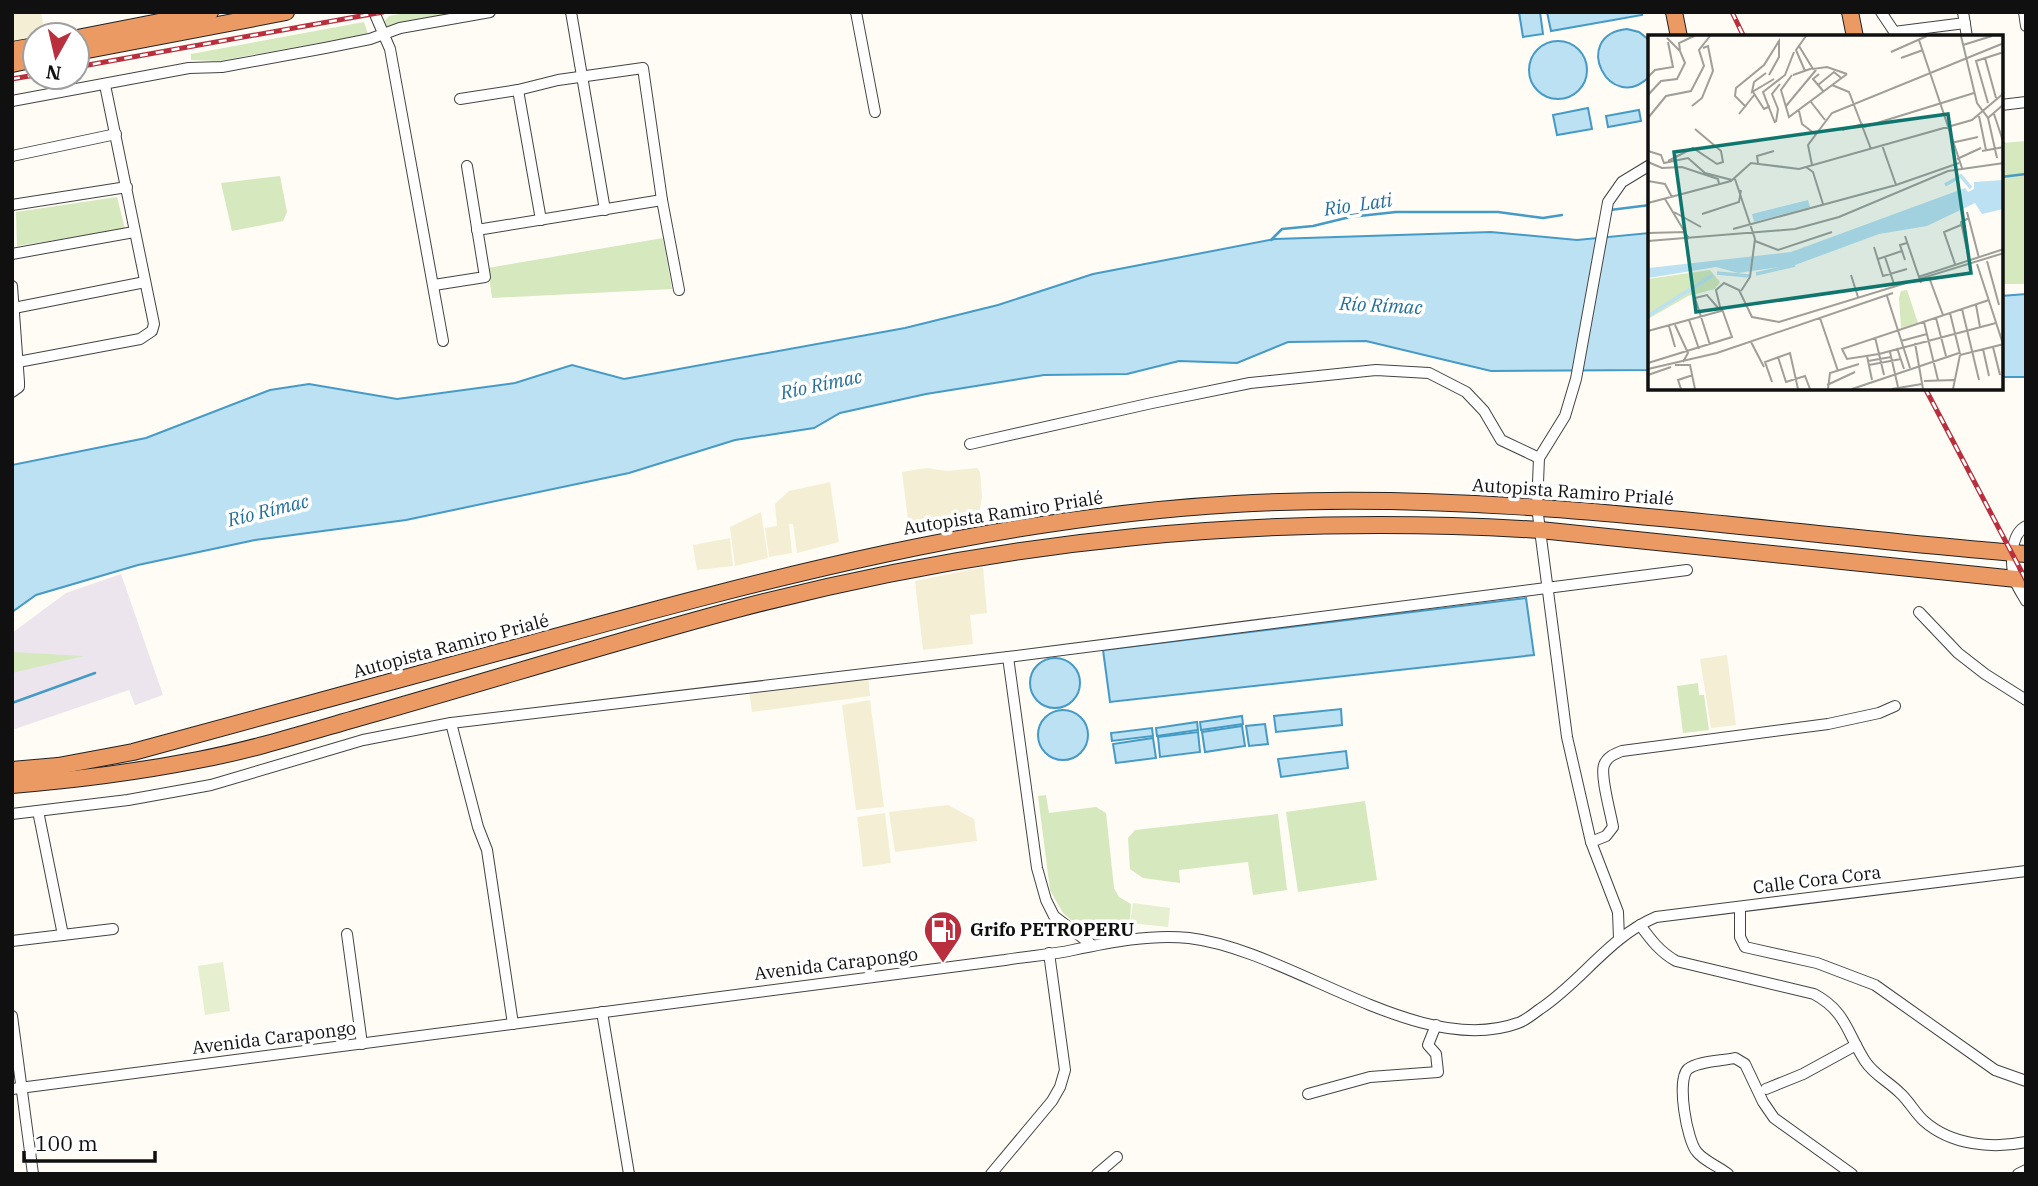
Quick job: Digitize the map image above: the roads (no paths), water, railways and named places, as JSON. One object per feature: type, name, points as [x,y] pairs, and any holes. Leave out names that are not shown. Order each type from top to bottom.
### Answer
[{"type":"highway","points":[[91,48],[210,12]]},
{"type":"highway","points":[[91,37],[286,12]]},
{"type":"highway","points":[[1674,12],[1679,35]]},
{"type":"highway","points":[[1850,12],[1855,35]]},
{"type":"highway","name":"Autopista Ramiro Prialé","points":[[12,770],[58,766],[133,752],[741,586],[904,548],[1119,513],[1236,504],[1401,499],[1688,519],[2019,554]]},
{"type":"highway","points":[[12,785],[201,760],[284,739],[741,608],[835,585],[948,562],[1111,538],[1248,527],[1376,524],[1540,530],[2023,590]]},
{"type":"street","points":[[374,12],[390,49],[443,341]]},
{"type":"street","points":[[12,101],[189,68],[222,67],[299,53],[370,39],[400,28],[490,12]]},
{"type":"street","points":[[571,12],[605,210]]},
{"type":"street","points":[[856,12],[875,113]]},
{"type":"street","points":[[1881,12],[1895,34],[1964,18]]},
{"type":"street","points":[[2024,12],[2026,26]]},
{"type":"street","points":[[460,99],[518,90],[558,80],[643,68],[678,290]]},
{"type":"street","points":[[18,362],[140,339],[152,331],[154,324],[105,85]]},
{"type":"street","points":[[518,90],[541,220]]},
{"type":"street","points":[[2003,105],[2026,102]]},
{"type":"street","points":[[12,156],[116,134]]},
{"type":"street","points":[[1619,939],[1618,912],[1591,842],[1567,737],[1536,507],[1539,458],[1565,416],[1576,379],[1608,202],[1616,189],[1629,177],[1648,165]]},
{"type":"street","points":[[434,285],[485,277],[467,166]]},
{"type":"street","points":[[12,205],[127,187]]},
{"type":"street","points":[[477,230],[662,200]]},
{"type":"street","points":[[12,254],[134,232]]},
{"type":"street","points":[[14,308],[145,282]]},
{"type":"street","points":[[12,286],[19,387],[12,393]]},
{"type":"street","points":[[971,444],[1152,402],[1250,383],[1376,370],[1429,373],[1465,392],[1483,411],[1501,440],[1539,458]]},
{"type":"street","points":[[2023,590],[2017,535],[2020,529],[2026,526]]},
{"type":"street","points":[[12,814],[128,800],[211,785],[363,740],[451,723],[1008,657],[1687,570]]},
{"type":"street","points":[[1919,612],[1958,653],[2026,700]]},
{"type":"street","points":[[1008,657],[1037,868],[1046,900],[1054,916],[1092,945]]},
{"type":"street","points":[[1591,842],[1606,836],[1613,827],[1603,771],[1606,761],[1613,755],[1622,751],[1828,724],[1879,713],[1895,706]]},
{"type":"street","points":[[451,723],[478,827],[487,850],[513,1024]]},
{"type":"street","points":[[38,811],[62,935]]},
{"type":"street","name":"Calle Cora Cora","points":[[1619,939],[1639,926],[1667,915],[2026,871]]},
{"type":"street","points":[[1740,908],[1740,937],[1745,947],[1817,964],[1875,985],[1996,1070],[2026,1081]]},
{"type":"street","points":[[1618,912],[1639,926],[1666,956],[1676,961],[1814,994],[1830,1003],[1838,1010],[1856,1045],[1876,1074],[1900,1092],[1923,1120],[1943,1133],[1989,1145],[2026,1142]]},
{"type":"street","points":[[12,941],[113,929]]},
{"type":"street","points":[[347,934],[362,1044]]},
{"type":"street","name":"Avenida Carapongo","points":[[17,1088],[1146,939],[1189,939],[1239,951],[1297,972],[1409,1021],[1488,1031],[1519,1023],[1559,997],[1619,939]]},
{"type":"street","points":[[991,1174],[1052,1101],[1065,1070],[1049,953]]},
{"type":"street","points":[[602,1012],[628,1174]]},
{"type":"street","points":[[12,1016],[17,1088],[33,1174]]},
{"type":"street","points":[[1308,1094],[1370,1077],[1438,1072],[1436,1054],[1428,1045],[1436,1026]]},
{"type":"street","points":[[1766,1089],[1803,1074],[1856,1045]]},
{"type":"street","points":[[1728,1174],[1695,1151],[1684,1106],[1682,1083],[1685,1073],[1691,1067],[1735,1058],[1745,1064],[1773,1118],[1852,1174]]},
{"type":"street","points":[[1097,1174],[1117,1157]]},
{"type":"street","points":[[2018,1174],[2026,1170]]},
{"type":"water","points":[[1519,12],[1540,12],[1543,34],[1523,37]]},
{"type":"water","points":[[1547,12],[1642,12],[1642,15],[1551,31]]},
{"type":"water","points":[[1627,29],[1639,32],[1648,39],[1648,77],[1635,86],[1621,87],[1610,81],[1602,70],[1598,57],[1601,45],[1610,34]]},
{"type":"water","points":[[1558,41],[1569,43],[1582,54],[1587,70],[1585,81],[1574,94],[1558,99],[1547,97],[1534,86],[1529,70],[1531,59],[1542,46]]},
{"type":"water","points":[[1588,108],[1592,129],[1557,135],[1553,115]]},
{"type":"water","points":[[1639,110],[1641,121],[1608,127],[1606,116]]},
{"type":"water","name":"Río Rímac","points":[[1491,232],[1577,240],[1648,233],[1648,370],[1491,371],[1366,341],[1288,342],[1237,363],[1179,361],[1127,374],[1044,375],[926,394],[840,413],[814,428],[735,440],[629,473],[406,520],[255,540],[138,565],[36,595],[12,612],[12,465],[146,438],[270,390],[309,384],[397,399],[515,383],[572,365],[624,379],[905,328],[998,305],[1093,274],[1275,239]]},
{"type":"water","points":[[2026,294],[2026,377],[2003,377],[2003,296]]},
{"type":"water","points":[[1526,598],[1534,655],[1110,702],[1103,650]]},
{"type":"water","points":[[1055,658],[1073,665],[1080,683],[1073,701],[1055,708],[1037,701],[1030,683],[1037,665]]},
{"type":"water","points":[[1341,709],[1342,725],[1276,732],[1274,716]]},
{"type":"water","points":[[1063,710],[1081,717],[1088,735],[1081,753],[1063,760],[1045,753],[1038,735],[1045,717]]},
{"type":"water","points":[[1242,716],[1243,724],[1201,730],[1200,722]]},
{"type":"water","points":[[1197,722],[1198,730],[1157,736],[1156,728]]},
{"type":"water","points":[[1265,724],[1268,744],[1249,746],[1246,726]]},
{"type":"water","points":[[1242,726],[1245,746],[1205,752],[1202,732]]},
{"type":"water","points":[[1152,728],[1153,736],[1112,741],[1111,733]]},
{"type":"water","points":[[1198,732],[1200,752],[1160,757],[1158,737]]},
{"type":"water","points":[[1153,738],[1156,758],[1116,763],[1113,744]]},
{"type":"water","points":[[1346,751],[1348,768],[1281,777],[1278,759]]},
{"type":"waterway","name":"Rio_Lati","points":[[2003,177],[2026,174]]},
{"type":"waterway","name":"Rio_Lati","points":[[1610,210],[1648,205]]},
{"type":"waterway","name":"Rio_Lati","points":[[1271,240],[1282,229],[1396,212],[1498,212],[1543,218],[1562,215]]},
{"type":"waterway","points":[[12,703],[95,673]]},
{"type":"railway","points":[[91,64],[383,12]]},
{"type":"railway","points":[[1732,12],[1743,35]]},
{"type":"railway","points":[[12,79],[21,77]]},
{"type":"railway","points":[[1926,390],[2026,580]]},
{"type":"place","name":"Grifo PETROPERU","points":[[943,964]]}]
